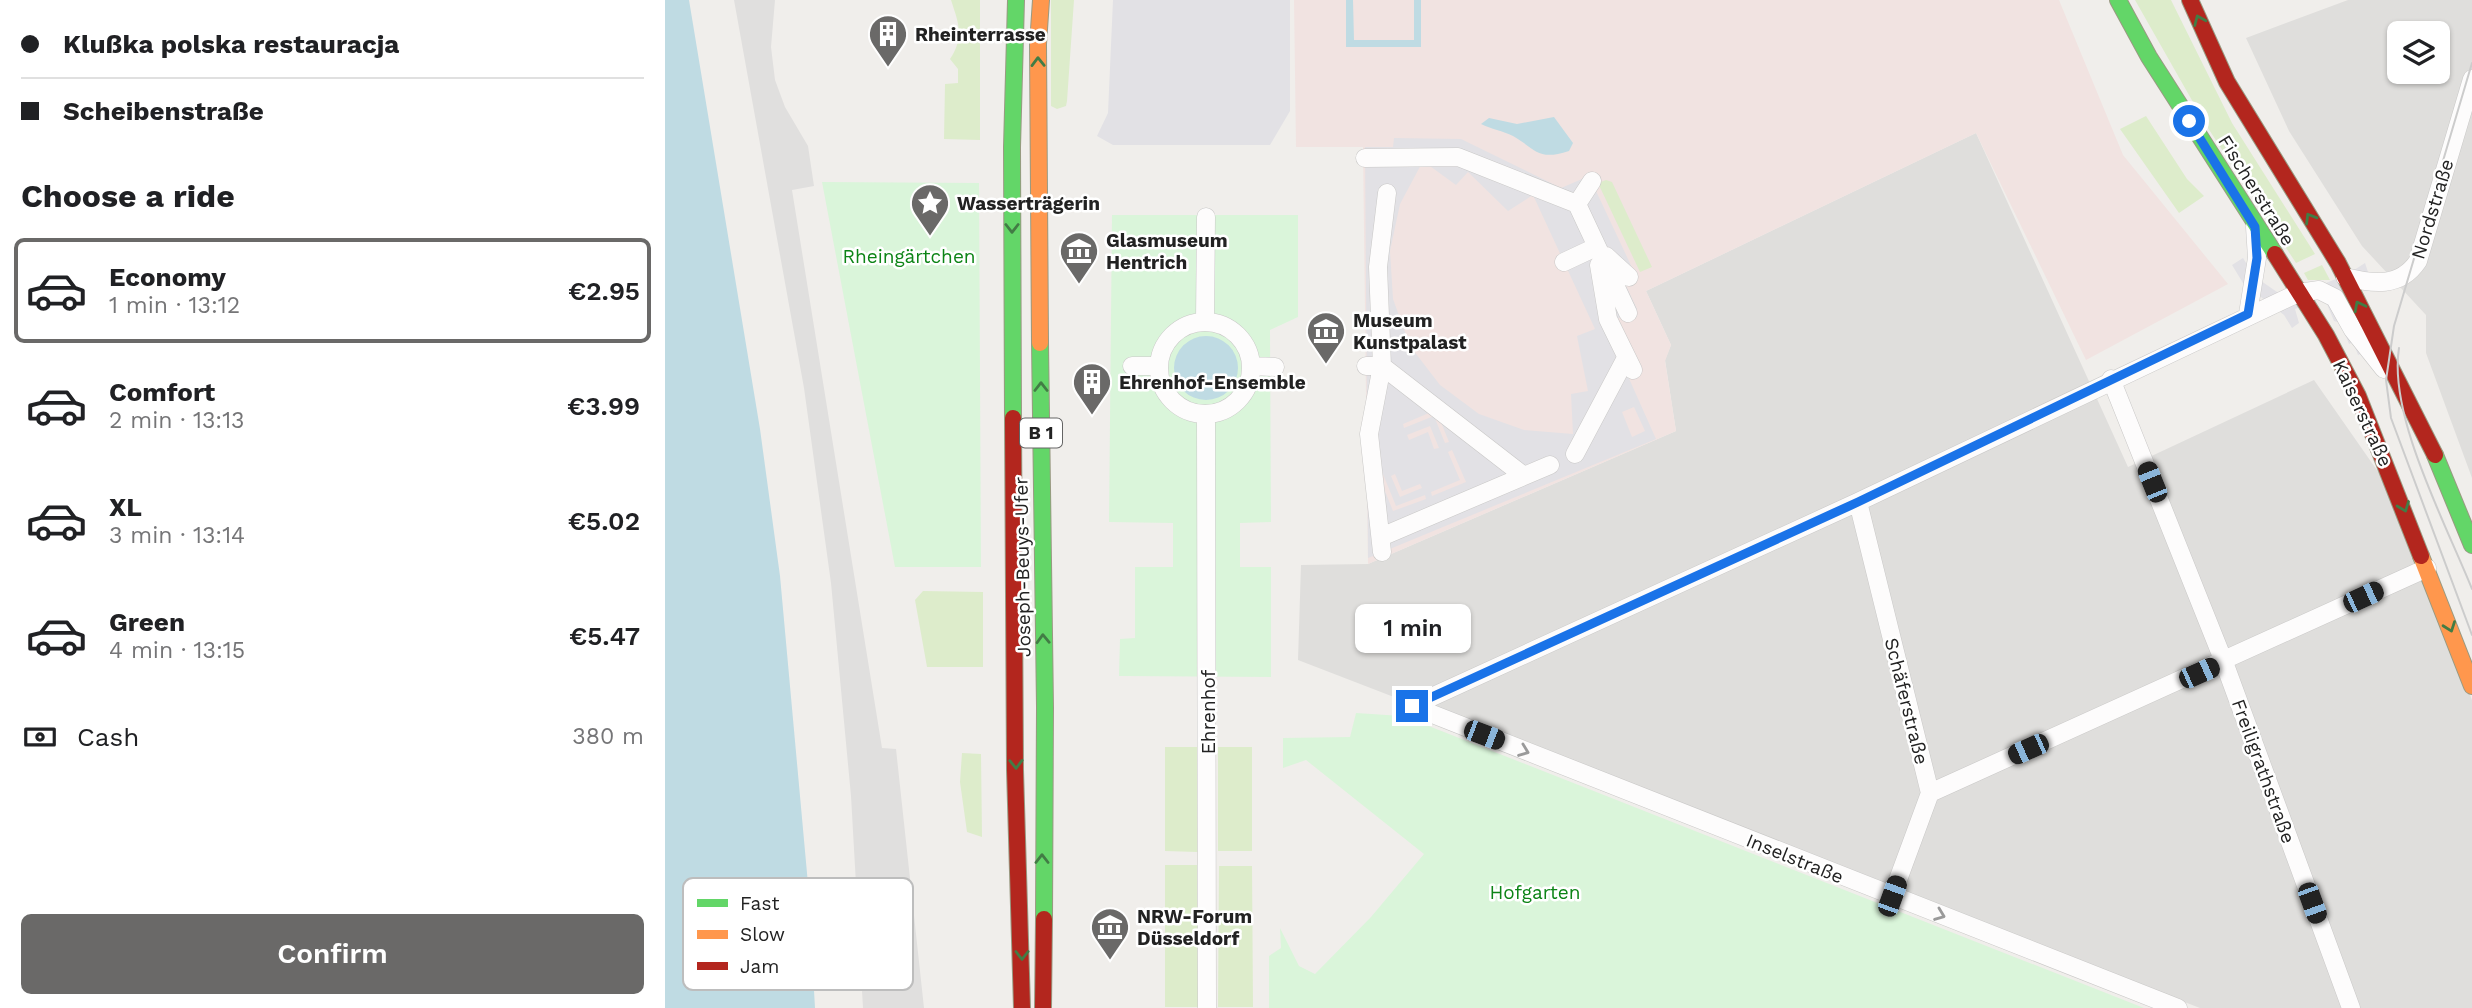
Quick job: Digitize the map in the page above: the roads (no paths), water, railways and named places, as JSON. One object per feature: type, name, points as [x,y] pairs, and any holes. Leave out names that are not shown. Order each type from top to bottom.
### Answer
[{"type":"main road","name":"Joseph-Beuys-Ufer","points":[[1016,0],[1012,147],[1015,771],[1022,1008]]},
{"type":"main road","name":"Joseph-Beuys-Ufer","points":[[1041,0],[1038,44],[1045,707],[1043,1008]]},
{"type":"main road","name":"Fischerstraße","points":[[2118,0],[2149,57],[2298,293]]},
{"type":"main road","name":"Fischerstraße","points":[[2190,0],[2227,82],[2345,277]]},
{"type":"main road","name":"Kaiserstraße","points":[[2345,277],[2435,450],[2472,545]]},
{"type":"main road","name":"Kaiserstraße","points":[[2298,293],[2358,396],[2472,686]]},
{"type":"street","name":"Nordstraße","points":[[2345,277],[2388,283],[2407,274],[2418,261],[2472,79]]},
{"type":"street","points":[[1365,158],[1387,162],[1458,157],[1577,204],[1595,247],[1617,279],[1630,310],[1608,319]]},
{"type":"street","points":[[1577,204],[1592,181]]},
{"type":"street","points":[[1387,192],[1378,267],[1369,434],[1382,545],[1550,465]]},
{"type":"street","points":[[1205,322],[1206,217]]},
{"type":"street","points":[[2248,314],[2257,258],[2255,227]]},
{"type":"street","points":[[1564,262],[1595,247]]},
{"type":"street","points":[[1575,454],[1630,364],[1608,319],[1617,279],[1595,247]]},
{"type":"street","name":"Kaiserstraße","points":[[2298,293],[2319,290],[2335,298],[2353,330],[2404,393]]},
{"type":"street","points":[[1858,502],[2111,379],[2298,293]]},
{"type":"street","points":[[1205,322],[1219,324],[1242,340],[1252,366],[1250,381],[1234,405],[1206,415],[1191,413],[1177,406],[1166,395],[1158,366],[1163,346],[1174,333],[1189,324],[1205,322]]},
{"type":"street","points":[[1132,366],[1158,366]]},
{"type":"street","points":[[1252,366],[1275,367]]},
{"type":"street","points":[[1374,366],[1524,476]]},
{"type":"street","name":"Freiligrathstraße","points":[[2111,379],[2224,662],[2351,1008]]},
{"type":"street","name":"Ehrenhof","points":[[1206,415],[1207,1008]]},
{"type":"street","name":"Inselstraße","points":[[1858,502],[1412,706],[2178,1008]]},
{"type":"street","name":"Schäferstraße","points":[[1858,502],[1930,793]]},
{"type":"street","points":[[1892,896],[1930,793],[2427,568]]},
{"type":"water","points":[[665,0],[689,0],[760,429],[780,576],[807,878],[683,878],[683,990],[814,990],[815,1008],[665,1008]]},
{"type":"water","points":[[1346,0],[1353,0],[1354,40],[1414,40],[1414,0],[1421,0],[1421,47],[1346,47]]},
{"type":"water","points":[[1554,117],[1573,143],[1569,151],[1551,155],[1538,152],[1513,136],[1481,124],[1489,118],[1517,124]]},
{"type":"water","points":[[1200,336],[1212,336],[1229,345],[1236,356],[1236,380],[1229,391],[1212,400],[1200,400],[1188,395],[1179,386],[1174,374],[1174,362],[1179,350],[1188,341]]},
{"type":"tram line","points":[[2472,63],[2394,326],[2386,380],[2391,418],[2472,635]]},
{"type":"tram line","points":[[2399,348],[2398,375],[2410,437],[2472,589]]},
{"type":"place","name":"Rheinterrasse","points":[[888,68]]},
{"type":"place","name":"Wasserträgerin","points":[[930,237]]},
{"type":"place","name":"Glasmuseum Hentrich","points":[[1079,285]]},
{"type":"place","name":"Museum Kunstpalast","points":[[1326,365]]},
{"type":"place","name":"Ehrenhof-Ensemble","points":[[1092,416]]},
{"type":"place","name":"NRW-Forum Düsseldorf","points":[[1110,961]]},
{"type":"park label","name":"Rheingärtchen","points":[[909,256]]},
{"type":"park label","name":"Hofgarten","points":[[1535,892]]}]
